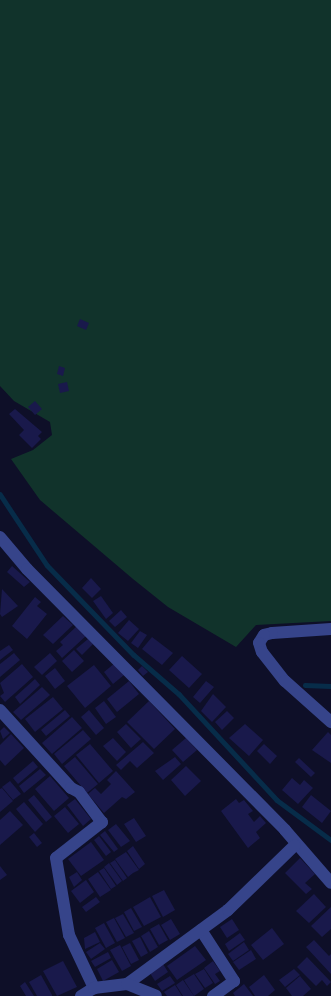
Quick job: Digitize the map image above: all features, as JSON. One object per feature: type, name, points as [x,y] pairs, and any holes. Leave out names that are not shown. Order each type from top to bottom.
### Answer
[{"type":"street","points":[[0,537],[27,569],[285,830],[294,845],[331,883]]},
{"type":"street","points":[[331,630],[272,633],[264,635],[259,642],[262,652],[285,681],[331,722]]},
{"type":"street","points":[[0,710],[71,788],[79,792],[102,822],[56,858],[69,935],[94,988]]},
{"type":"street","points":[[81,996],[94,988],[127,984],[228,910],[294,845]]},
{"type":"street","points":[[201,930],[234,981],[213,996]]},
{"type":"street","points":[[127,984],[156,996]]},
{"type":"green space","points":[[0,0],[331,0],[331,621],[256,625],[236,647],[168,607],[133,579],[40,500],[11,459],[33,450],[52,435],[50,422],[14,401],[0,386]]},
{"type":"building","points":[[80,319],[89,323],[86,330],[77,326]]},
{"type":"building","points":[[59,366],[65,368],[63,376],[57,374]]},
{"type":"building","points":[[67,382],[69,391],[60,393],[58,384]]},
{"type":"building","points":[[35,401],[42,409],[35,415],[28,407]]},
{"type":"building","points":[[15,409],[42,432],[38,436],[41,439],[32,448],[19,435],[24,430],[9,414]]},
{"type":"building","points":[[12,566],[30,582],[24,587],[7,572]]},
{"type":"building","points":[[91,578],[101,589],[92,598],[82,588]]},
{"type":"building","points":[[2,589],[18,606],[2,617],[0,614]]},
{"type":"building","points":[[101,596],[113,613],[106,619],[93,601]]},
{"type":"building","points":[[35,597],[41,602],[37,606],[47,614],[27,639],[12,626]]},
{"type":"building","points":[[121,610],[127,617],[115,627],[109,621]]},
{"type":"building","points":[[63,616],[73,625],[53,644],[43,635]]},
{"type":"building","points":[[129,620],[139,629],[128,641],[118,633]]},
{"type":"building","points":[[78,625],[87,635],[62,658],[56,651],[63,645],[60,642]]},
{"type":"building","points":[[140,631],[147,635],[138,648],[131,643]]},
{"type":"building","points":[[152,637],[173,653],[162,665],[142,649]]},
{"type":"building","points":[[88,639],[93,644],[82,655],[76,649]]},
{"type":"building","points":[[9,645],[13,650],[0,660],[0,651]]},
{"type":"building","points":[[74,650],[84,661],[72,672],[62,661]]},
{"type":"building","points":[[14,653],[20,660],[0,677],[0,664]]},
{"type":"building","points":[[50,653],[57,661],[42,675],[34,667]]},
{"type":"building","points":[[182,656],[202,674],[189,688],[169,670]]},
{"type":"building","points":[[115,663],[124,675],[113,684],[104,672]]},
{"type":"building","points":[[22,664],[33,677],[5,702],[0,696],[4,693],[0,683]]},
{"type":"building","points":[[94,665],[111,686],[85,708],[67,686]]},
{"type":"building","points":[[142,666],[148,672],[143,676],[138,670]]},
{"type":"building","points":[[55,668],[65,681],[55,689],[45,676]]},
{"type":"building","points":[[35,679],[40,685],[20,704],[15,697]]},
{"type":"building","points":[[129,681],[139,694],[117,712],[107,699]]},
{"type":"building","points":[[206,681],[214,687],[200,703],[193,697]]},
{"type":"building","points":[[42,687],[50,695],[21,720],[13,712]]},
{"type":"building","points":[[213,694],[226,707],[212,722],[201,711]]},
{"type":"building","points":[[53,697],[63,709],[35,732],[25,719]]},
{"type":"building","points":[[104,701],[116,717],[106,724],[95,708]]},
{"type":"building","points":[[149,701],[175,729],[154,749],[127,722]]},
{"type":"building","points":[[65,710],[70,716],[46,736],[41,730]]},
{"type":"building","points":[[89,710],[104,728],[96,735],[81,717]]},
{"type":"building","points":[[227,711],[234,718],[222,730],[215,722]]},
{"type":"building","points":[[72,717],[82,728],[52,754],[42,743]]},
{"type":"building","points":[[126,724],[141,739],[131,748],[117,732]]},
{"type":"building","points":[[245,724],[263,740],[249,756],[229,738]]},
{"type":"building","points":[[4,727],[10,733],[3,739],[0,731]]},
{"type":"building","points":[[83,730],[91,739],[62,764],[54,754]]},
{"type":"building","points":[[328,732],[331,735],[331,763],[312,750]]},
{"type":"building","points":[[11,734],[24,748],[5,766],[0,760],[0,745]]},
{"type":"building","points":[[113,738],[126,752],[117,761],[103,746]]},
{"type":"building","points":[[186,738],[197,750],[183,762],[172,750]]},
{"type":"building","points":[[143,742],[154,753],[137,768],[130,761],[121,770],[116,765]]},
{"type":"building","points":[[90,744],[113,771],[99,783],[76,755]]},
{"type":"building","points":[[264,744],[277,756],[270,764],[257,751]]},
{"type":"building","points":[[75,757],[98,784],[87,793],[64,766]]},
{"type":"building","points":[[175,757],[181,764],[163,780],[155,771]]},
{"type":"building","points":[[299,758],[315,773],[311,777],[295,762]]},
{"type":"building","points":[[33,761],[38,767],[18,784],[13,778]]},
{"type":"building","points":[[186,766],[201,781],[185,796],[171,780]]},
{"type":"building","points":[[40,769],[46,775],[24,793],[19,786]]},
{"type":"building","points":[[116,771],[135,792],[126,799],[122,797],[104,813],[88,794],[95,788],[101,794],[111,784],[107,780]]},
{"type":"building","points":[[50,776],[69,798],[54,811],[35,789]]},
{"type":"building","points":[[292,778],[300,785],[304,780],[313,788],[298,804],[282,790]]},
{"type":"building","points":[[10,781],[21,794],[13,800],[2,787]]},
{"type":"building","points":[[2,788],[13,801],[0,812],[0,789]]},
{"type":"building","points":[[34,795],[52,817],[46,822],[28,800]]},
{"type":"building","points":[[311,795],[331,811],[322,823],[302,807]]},
{"type":"building","points":[[75,799],[91,819],[83,826],[67,805]]},
{"type":"building","points":[[236,799],[239,803],[244,800],[253,811],[248,814],[254,822],[260,816],[266,823],[256,832],[260,838],[248,848],[221,811]]},
{"type":"building","points":[[24,802],[43,824],[35,832],[16,809]]},
{"type":"building","points":[[65,807],[79,824],[68,833],[54,816]]},
{"type":"building","points":[[10,811],[23,825],[0,845],[0,820]]},
{"type":"building","points":[[134,818],[146,836],[136,842],[124,824]]},
{"type":"building","points":[[116,824],[130,841],[121,847],[108,830]]},
{"type":"building","points":[[105,831],[118,849],[114,852],[100,835]]},
{"type":"building","points":[[34,833],[42,843],[37,847],[29,837]]},
{"type":"building","points":[[99,836],[111,852],[106,856],[94,840]]},
{"type":"building","points":[[91,842],[104,860],[81,876],[68,859]]},
{"type":"building","points":[[133,846],[145,864],[139,869],[127,851]]},
{"type":"building","points":[[126,852],[139,870],[128,877],[115,859]]},
{"type":"building","points":[[300,858],[315,874],[305,883],[312,889],[306,894],[285,873]]},
{"type":"building","points":[[115,860],[127,878],[123,881],[110,863]]},
{"type":"building","points":[[109,863],[122,881],[117,885],[104,867]]},
{"type":"building","points":[[0,866],[7,875],[0,880]]},
{"type":"building","points":[[104,868],[116,886],[111,889],[99,871]]},
{"type":"building","points":[[77,872],[82,880],[74,887],[69,877]]},
{"type":"building","points":[[98,872],[111,890],[100,897],[88,879]]},
{"type":"building","points":[[86,880],[94,892],[80,903],[71,891]]},
{"type":"building","points":[[164,890],[175,910],[163,917],[152,896]]},
{"type":"building","points":[[314,894],[326,907],[309,923],[296,911]]},
{"type":"building","points":[[96,897],[100,902],[86,912],[82,907]]},
{"type":"building","points":[[150,897],[161,917],[144,926],[133,907]]},
{"type":"building","points":[[331,907],[331,929],[322,937],[311,926]]},
{"type":"building","points":[[131,908],[142,927],[134,931],[124,912]]},
{"type":"building","points":[[123,914],[134,933],[126,937],[115,918]]},
{"type":"building","points":[[114,918],[125,938],[117,942],[106,922]]},
{"type":"building","points":[[171,919],[180,934],[170,940],[161,925]]},
{"type":"building","points":[[232,919],[239,930],[227,938],[220,927]]},
{"type":"building","points":[[104,923],[115,943],[106,948],[95,928]]},
{"type":"building","points":[[159,924],[168,940],[159,945],[150,929]]},
{"type":"building","points":[[272,928],[284,944],[263,960],[251,945]]},
{"type":"building","points":[[149,931],[158,947],[150,952],[141,936]]},
{"type":"building","points":[[95,932],[100,942],[85,949],[84,938]]},
{"type":"building","points":[[240,933],[245,940],[229,951],[225,944]]},
{"type":"building","points":[[140,937],[148,953],[141,957],[132,941]]},
{"type":"building","points":[[314,940],[329,956],[331,954],[331,974],[306,947]]},
{"type":"building","points":[[244,942],[249,950],[233,961],[228,954]]},
{"type":"building","points":[[100,943],[105,949],[91,959],[86,952]]},
{"type":"building","points":[[130,943],[139,960],[131,964],[122,947]]},
{"type":"building","points":[[120,945],[131,966],[122,971],[110,950]]},
{"type":"building","points":[[195,946],[206,960],[177,980],[167,966]]},
{"type":"building","points":[[251,950],[256,959],[239,970],[233,962]]},
{"type":"building","points":[[108,952],[111,958],[95,967],[91,961]]},
{"type":"building","points":[[307,957],[331,982],[327,986],[322,980],[316,986],[297,967]]},
{"type":"building","points":[[112,960],[119,972],[103,981],[97,969]]},
{"type":"building","points":[[63,961],[77,987],[57,996],[43,971]]},
{"type":"building","points":[[213,961],[220,971],[215,974],[220,981],[215,984],[204,968]]},
{"type":"building","points":[[163,964],[168,972],[155,981],[150,973]]},
{"type":"building","points":[[204,969],[213,983],[205,988],[195,974]]},
{"type":"building","points":[[294,969],[300,975],[285,987],[279,980]]},
{"type":"building","points":[[194,974],[204,989],[194,996],[184,980]]},
{"type":"building","points":[[41,975],[52,996],[37,996],[29,982]]},
{"type":"building","points":[[264,975],[275,990],[268,996],[255,996],[249,987]]},
{"type":"building","points":[[170,976],[175,983],[162,991],[157,984]]},
{"type":"building","points":[[300,976],[311,989],[303,996],[292,996],[286,988]]},
{"type":"building","points":[[183,980],[194,996],[183,996],[176,985]]},
{"type":"building","points":[[25,982],[34,996],[26,996],[20,986]]},
{"type":"building","points":[[244,984],[253,996],[235,996],[233,993]]},
{"type":"building","points":[[175,985],[182,996],[167,996],[164,992]]},
{"type":"waterway","points":[[0,494],[47,565],[134,655],[179,694],[277,800],[331,840]]},
{"type":"waterway","points":[[305,685],[331,686]]}]
